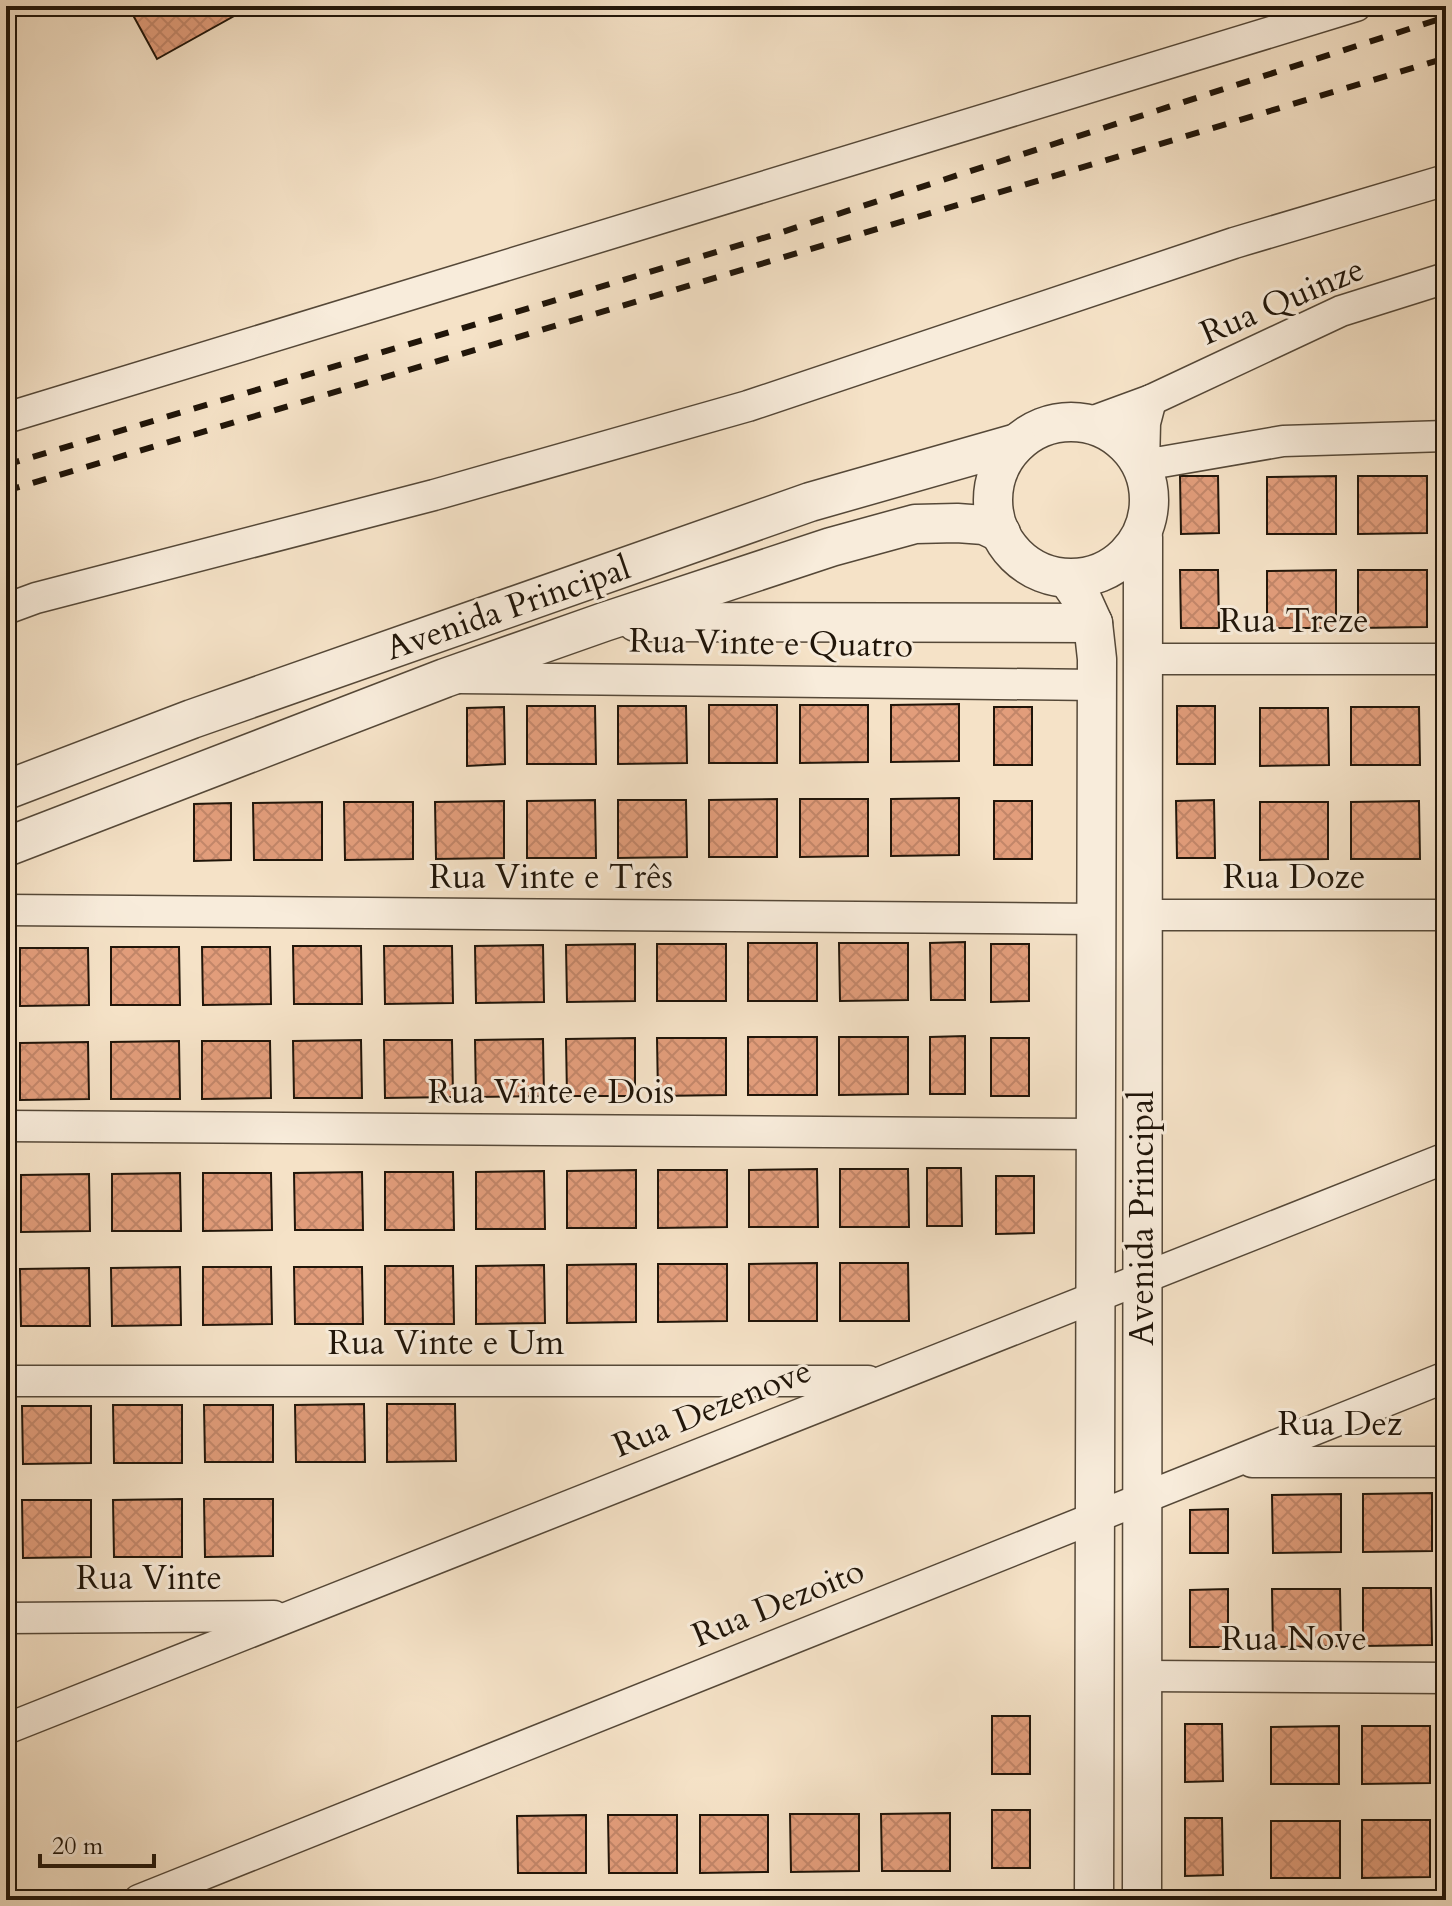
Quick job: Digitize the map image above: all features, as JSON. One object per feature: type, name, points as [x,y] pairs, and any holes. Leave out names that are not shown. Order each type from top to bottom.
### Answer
[{"type":"street","points":[[6,418],[1356,6]]},
{"type":"street","points":[[6,609],[36,598],[434,495],[748,406],[1234,243],[1446,180]]},
{"type":"street","name":"Rua Quinze","points":[[1091,422],[1151,400],[1341,311],[1446,278]]},
{"type":"street","points":[[1144,465],[1145,423],[1151,400]]},
{"type":"street","name":"Avenida Principal","points":[[6,790],[192,719],[810,502],[1017,443],[1043,426],[1058,421],[1091,422]]},
{"type":"street","points":[[1091,422],[1111,430],[1129,443],[1144,465]]},
{"type":"street","points":[[1144,465],[1283,441],[1446,436]]},
{"type":"street","points":[[1017,443],[1005,458],[996,485],[994,512],[1001,533],[1012,551],[1028,565],[1047,575],[1068,579],[1090,577],[1112,569],[1130,555],[1143,537]]},
{"type":"street","name":"Avenida Principal","points":[[1142,1900],[1144,465]]},
{"type":"street","name":"Avenida Principal","points":[[6,847],[445,678],[831,547],[915,524],[984,525],[1001,533]]},
{"type":"street","name":"Avenida Principal","points":[[1068,579],[1093,623],[1097,659],[1094,1900]]},
{"type":"street","points":[[604,622],[1093,623]]},
{"type":"street","name":"Rua Treze","points":[[1143,659],[1446,659]]},
{"type":"street","name":"Rua Vinte e Quatro","points":[[445,678],[1097,685]]},
{"type":"street","name":"Rua Vinte e Três","points":[[6,910],[1095,919]]},
{"type":"street","name":"Rua Doze","points":[[1143,915],[1446,915]]},
{"type":"street","name":"Rua Vinte e Dois","points":[[6,1126],[1095,1134]]},
{"type":"street","name":"Rua Dezenove","points":[[6,1729],[1446,1158]]},
{"type":"street","name":"Rua Dezoito","points":[[139,1900],[1446,1377]]},
{"type":"street","name":"Rua Vinte e Um","points":[[6,1381],[885,1381]]},
{"type":"street","name":"Rua Dez","points":[[1234,1463],[1446,1462]]},
{"type":"street","name":"Rua Vinte","points":[[6,1618],[292,1615]]},
{"type":"street","name":"Rua Nove","points":[[1142,1676],[1446,1678]]},
{"type":"building","points":[[128,6],[252,6],[157,59]]},
{"type":"building","points":[[1436,340],[1446,340],[1446,398],[1436,398]]},
{"type":"building","points":[[1180,476],[1218,476],[1219,533],[1181,534]]},
{"type":"building","points":[[1336,476],[1336,534],[1267,534],[1267,477]]},
{"type":"building","points":[[1358,476],[1427,476],[1427,533],[1358,534]]},
{"type":"building","points":[[1180,570],[1218,570],[1219,628],[1181,628]]},
{"type":"building","points":[[1336,570],[1336,628],[1267,628],[1267,571]]},
{"type":"building","points":[[1358,570],[1427,570],[1427,627],[1358,628]]},
{"type":"building","points":[[959,704],[959,761],[891,762],[891,705]]},
{"type":"building","points":[[709,705],[777,705],[777,763],[709,763]]},
{"type":"building","points":[[800,705],[868,705],[868,762],[800,763]]},
{"type":"building","points":[[527,706],[595,706],[596,764],[527,764]]},
{"type":"building","points":[[618,706],[686,706],[687,763],[618,764]]},
{"type":"building","points":[[1177,706],[1215,706],[1215,764],[1177,764]]},
{"type":"building","points":[[504,707],[505,764],[467,766],[467,708]]},
{"type":"building","points":[[994,707],[1032,707],[1032,765],[994,765]]},
{"type":"building","points":[[1351,707],[1419,707],[1420,765],[1351,765]]},
{"type":"building","points":[[1442,707],[1446,707],[1446,764],[1442,764]]},
{"type":"building","points":[[1260,708],[1328,708],[1329,765],[1260,766]]},
{"type":"building","points":[[959,798],[959,855],[891,856],[891,799]]},
{"type":"building","points":[[777,799],[777,857],[709,857],[709,800]]},
{"type":"building","points":[[800,799],[868,799],[868,856],[800,857]]},
{"type":"building","points":[[595,800],[596,858],[527,858],[527,801]]},
{"type":"building","points":[[618,800],[686,800],[687,857],[618,858]]},
{"type":"building","points":[[1214,800],[1215,858],[1177,858],[1176,801]]},
{"type":"building","points":[[504,801],[504,858],[436,859],[435,802]]},
{"type":"building","points":[[994,801],[1032,801],[1032,859],[994,859]]},
{"type":"building","points":[[1419,801],[1420,859],[1351,859],[1351,802]]},
{"type":"building","points":[[1442,801],[1446,801],[1446,859],[1442,859]]},
{"type":"building","points":[[322,802],[322,860],[254,860],[253,803]]},
{"type":"building","points":[[344,802],[413,802],[413,859],[345,860]]},
{"type":"building","points":[[1260,802],[1328,802],[1328,859],[1260,860]]},
{"type":"building","points":[[231,803],[231,860],[194,861],[194,804]]},
{"type":"building","points":[[965,942],[965,1000],[931,1000],[930,943]]},
{"type":"building","points":[[748,943],[817,943],[817,1001],[748,1001]]},
{"type":"building","points":[[839,943],[908,943],[908,1000],[840,1001]]},
{"type":"building","points":[[635,944],[635,1001],[567,1002],[566,945]]},
{"type":"building","points":[[657,944],[726,944],[726,1001],[657,1001]]},
{"type":"building","points":[[991,944],[1029,944],[1029,1001],[991,1002]]},
{"type":"building","points":[[543,945],[544,1002],[476,1003],[475,946]]},
{"type":"building","points":[[293,946],[361,946],[362,1004],[294,1004]]},
{"type":"building","points":[[384,946],[452,946],[453,1003],[385,1004]]},
{"type":"building","points":[[111,947],[179,947],[180,1005],[111,1005]]},
{"type":"building","points":[[202,947],[270,947],[271,1004],[203,1005]]},
{"type":"building","points":[[20,948],[88,948],[89,1005],[20,1006]]},
{"type":"building","points":[[965,1036],[965,1094],[930,1094],[930,1037]]},
{"type":"building","points":[[748,1037],[817,1037],[817,1095],[748,1095]]},
{"type":"building","points":[[839,1037],[908,1037],[908,1094],[839,1095]]},
{"type":"building","points":[[635,1038],[635,1096],[567,1096],[566,1039]]},
{"type":"building","points":[[657,1038],[726,1038],[726,1095],[658,1096]]},
{"type":"building","points":[[991,1038],[1029,1038],[1029,1096],[991,1096]]},
{"type":"building","points":[[543,1039],[544,1096],[476,1097],[475,1040]]},
{"type":"building","points":[[361,1040],[362,1098],[294,1098],[293,1041]]},
{"type":"building","points":[[384,1040],[452,1040],[453,1097],[385,1098]]},
{"type":"building","points":[[179,1041],[180,1099],[111,1099],[111,1042]]},
{"type":"building","points":[[202,1041],[270,1041],[271,1098],[202,1099]]},
{"type":"building","points":[[88,1042],[89,1099],[20,1100],[20,1043]]},
{"type":"building","points":[[927,1168],[961,1168],[962,1226],[927,1226]]},
{"type":"building","points":[[817,1169],[818,1227],[749,1227],[749,1170]]},
{"type":"building","points":[[840,1169],[908,1169],[909,1227],[840,1227]]},
{"type":"building","points":[[636,1170],[636,1228],[567,1228],[567,1171]]},
{"type":"building","points":[[658,1170],[727,1170],[727,1227],[658,1228]]},
{"type":"building","points":[[544,1171],[545,1229],[476,1229],[476,1172]]},
{"type":"building","points":[[362,1172],[363,1230],[295,1230],[294,1173]]},
{"type":"building","points":[[385,1172],[453,1172],[454,1230],[385,1230]]},
{"type":"building","points":[[180,1173],[181,1231],[112,1231],[112,1174]]},
{"type":"building","points":[[203,1173],[271,1173],[272,1230],[203,1231]]},
{"type":"building","points":[[89,1174],[90,1231],[21,1232],[21,1175]]},
{"type":"building","points":[[996,1176],[1034,1176],[1034,1233],[996,1234]]},
{"type":"building","points":[[817,1263],[817,1321],[749,1321],[749,1264]]},
{"type":"building","points":[[840,1263],[908,1263],[909,1321],[840,1321]]},
{"type":"building","points":[[636,1264],[636,1322],[567,1323],[567,1265]]},
{"type":"building","points":[[658,1264],[727,1264],[727,1321],[658,1322]]},
{"type":"building","points":[[544,1265],[545,1323],[476,1324],[476,1266]]},
{"type":"building","points":[[385,1266],[453,1266],[454,1324],[385,1324]]},
{"type":"building","points":[[180,1267],[181,1325],[112,1326],[111,1268]]},
{"type":"building","points":[[203,1267],[271,1267],[272,1324],[203,1325]]},
{"type":"building","points":[[294,1267],[362,1267],[363,1324],[295,1324]]},
{"type":"building","points":[[89,1268],[90,1326],[21,1326],[20,1269]]},
{"type":"building","points":[[364,1404],[365,1462],[296,1462],[295,1405]]},
{"type":"building","points":[[387,1404],[455,1404],[456,1461],[387,1462]]},
{"type":"building","points":[[113,1405],[182,1405],[182,1463],[114,1463]]},
{"type":"building","points":[[204,1405],[273,1405],[273,1462],[205,1462]]},
{"type":"building","points":[[22,1406],[91,1406],[91,1463],[23,1464]]},
{"type":"building","points":[[1432,1493],[1432,1551],[1363,1552],[1363,1494]]},
{"type":"building","points":[[1341,1494],[1341,1552],[1273,1553],[1272,1495]]},
{"type":"building","points":[[182,1499],[182,1557],[114,1557],[113,1500]]},
{"type":"building","points":[[204,1499],[273,1499],[273,1556],[205,1557]]},
{"type":"building","points":[[22,1500],[91,1500],[91,1557],[23,1558]]},
{"type":"building","points":[[1228,1509],[1228,1553],[1190,1553],[1190,1510]]},
{"type":"building","points":[[1363,1588],[1431,1588],[1432,1645],[1363,1646]]},
{"type":"building","points":[[1228,1589],[1228,1647],[1190,1647],[1190,1590]]},
{"type":"building","points":[[1272,1589],[1340,1589],[1341,1646],[1273,1647]]},
{"type":"building","points":[[992,1716],[1030,1716],[1030,1774],[992,1774]]},
{"type":"building","points":[[1185,1724],[1222,1724],[1223,1781],[1185,1782]]},
{"type":"building","points":[[1339,1726],[1339,1784],[1271,1784],[1271,1727]]},
{"type":"building","points":[[1362,1726],[1430,1726],[1430,1783],[1362,1784]]},
{"type":"building","points":[[992,1810],[1030,1810],[1030,1868],[992,1868]]},
{"type":"building","points":[[950,1813],[950,1871],[882,1871],[881,1814]]},
{"type":"building","points":[[790,1814],[859,1814],[859,1871],[791,1872]]},
{"type":"building","points":[[586,1815],[586,1873],[518,1873],[517,1816]]},
{"type":"building","points":[[608,1815],[677,1815],[677,1873],[609,1873]]},
{"type":"building","points":[[700,1815],[768,1815],[768,1872],[700,1873]]},
{"type":"building","points":[[1185,1818],[1222,1818],[1223,1875],[1185,1876]]},
{"type":"building","points":[[1362,1820],[1430,1820],[1430,1877],[1362,1878]]},
{"type":"building","points":[[1271,1821],[1340,1821],[1340,1878],[1271,1878]]},
{"type":"railway","points":[[6,465],[773,235],[1446,17]]},
{"type":"railway","points":[[6,491],[1446,58]]}]
